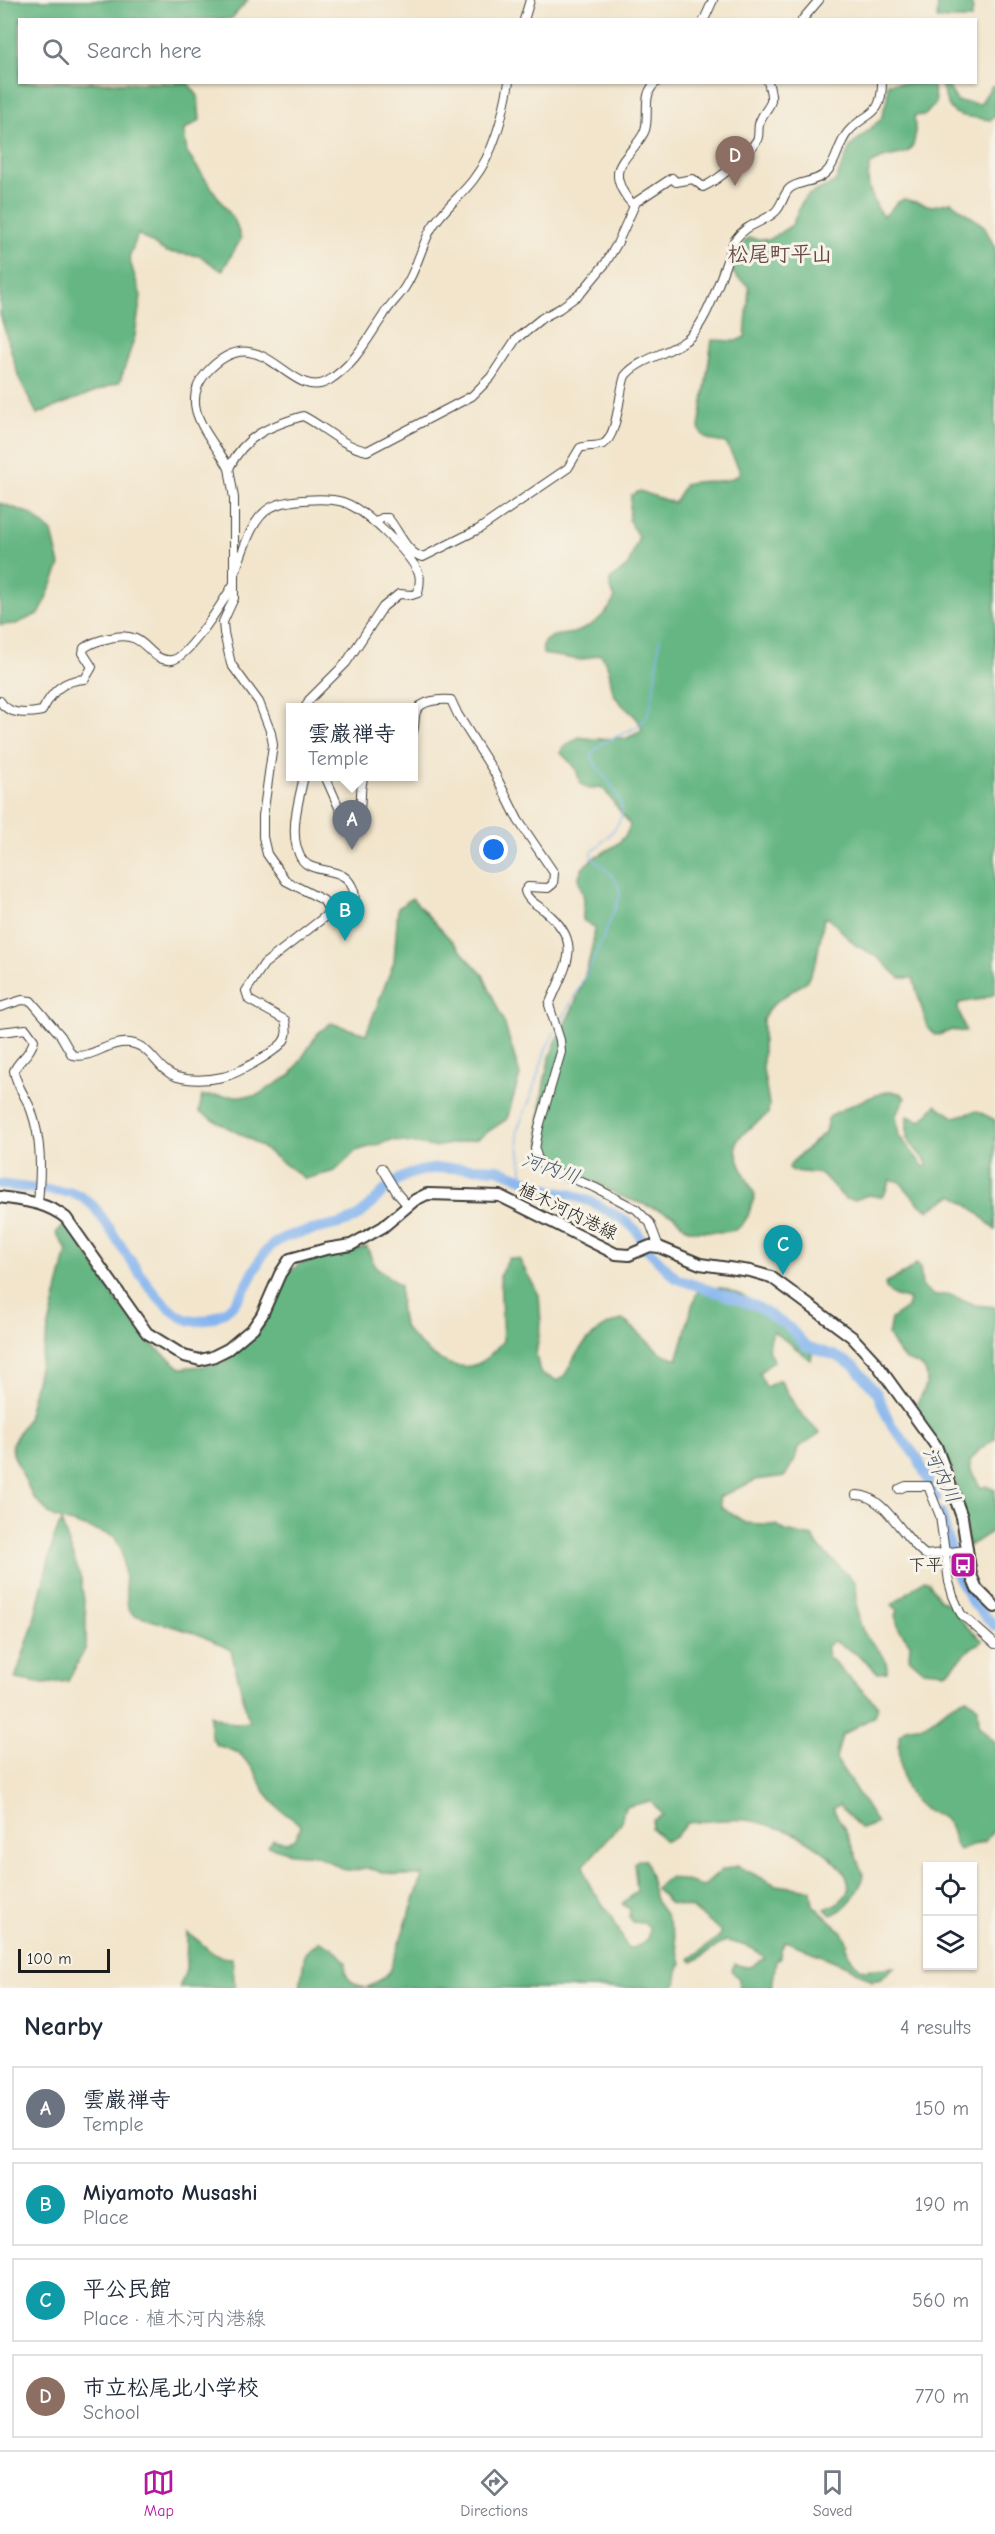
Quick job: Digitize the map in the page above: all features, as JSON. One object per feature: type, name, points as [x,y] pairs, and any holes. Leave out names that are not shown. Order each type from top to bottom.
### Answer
[{"type":"main road","name":"植木河内港線","points":[[0,1197],[38,1199],[66,1218],[147,1333],[166,1347],[184,1356],[200,1360],[212,1357],[228,1348],[253,1328],[290,1259],[351,1245],[383,1227],[408,1206],[427,1194],[500,1196],[616,1254],[629,1255],[654,1247]]},
{"type":"main road","points":[[654,1247],[700,1264],[750,1271],[771,1277],[852,1337],[876,1363],[936,1446],[962,1517],[963,1550],[970,1575],[977,1589],[995,1607]]},
{"type":"street","points":[[525,18],[530,0]]},
{"type":"street","points":[[705,18],[713,0]]},
{"type":"street","points":[[804,18],[819,0]]},
{"type":"street","points":[[327,915],[328,908],[323,900],[286,881],[267,854],[262,816],[273,745],[271,733],[259,702],[231,664],[227,650],[223,622],[234,598],[234,498],[229,468],[195,410],[194,389],[210,369],[240,351],[255,352],[308,384],[327,381],[355,360],[382,316],[406,286],[432,227],[473,180],[485,160],[503,113],[509,84]]},
{"type":"street","points":[[633,205],[619,181],[618,172],[621,163],[639,142],[645,129],[648,95],[655,84]]},
{"type":"street","points":[[229,468],[235,455],[253,438],[272,425],[303,416],[320,424],[349,446],[367,451],[472,396],[491,377],[516,339],[542,318],[581,293],[595,278],[617,244],[633,205],[643,196],[672,178],[676,182],[693,179],[703,187],[719,178],[757,140],[760,120],[771,107],[770,84]]},
{"type":"street","points":[[375,523],[382,518],[388,518],[411,550],[417,556],[423,557],[479,529],[566,470],[580,448],[607,441],[612,431],[625,376],[630,369],[641,362],[654,359],[670,351],[696,332],[734,241],[742,231],[776,212],[789,189],[823,175],[832,165],[849,132],[878,108],[882,98],[882,84]]},
{"type":"street","points":[[0,701],[8,710],[42,711],[46,700],[54,691],[71,680],[85,679],[92,667],[83,653],[84,648],[92,642],[123,634],[139,640],[163,659],[177,658],[192,644],[212,618],[233,580],[255,524],[270,508],[304,501],[331,500],[355,508],[387,532],[419,574],[418,592],[412,596],[399,594],[383,607],[346,663],[308,703]]},
{"type":"street","points":[[418,709],[439,699],[451,700],[494,772],[518,820],[554,873],[554,884],[548,888],[528,887],[525,891],[527,897],[565,930],[569,942],[568,959],[549,1005],[560,1040],[561,1052],[539,1127],[535,1149],[538,1160],[546,1168],[596,1188],[636,1209],[650,1223],[654,1247]]},
{"type":"street","points":[[0,1008],[22,1000],[31,1001],[60,1036],[72,1055],[80,1057],[106,1046],[126,1042],[144,1047],[164,1071],[188,1080],[225,1077],[249,1065],[283,1042],[288,1031],[285,1020],[249,1000],[246,991],[264,964],[327,915],[342,914],[354,899],[355,893],[343,876],[313,868],[299,857],[294,837],[302,781]]},
{"type":"street","points":[[327,781],[340,810],[353,820],[361,812],[360,786],[362,781]]},
{"type":"street","points":[[0,1032],[26,1029],[33,1040],[32,1049],[14,1071],[40,1139],[41,1182],[38,1199]]},
{"type":"street","points":[[382,1168],[408,1206]]},
{"type":"street","points":[[899,1489],[906,1486],[927,1486],[940,1516],[949,1582],[961,1614],[995,1644]]},
{"type":"street","points":[[856,1495],[873,1500],[926,1556],[963,1550]]},
{"type":"green space","points":[[0,0],[248,0],[232,18],[18,18],[18,84],[189,84],[198,96],[200,120],[184,130],[187,153],[235,221],[241,239],[222,271],[200,256],[166,252],[138,234],[129,258],[141,296],[135,336],[120,382],[37,414],[19,378],[0,314]]},
{"type":"green space","points":[[938,0],[970,0],[973,9],[971,18],[937,18]]},
{"type":"green space","points":[[888,84],[932,84],[936,103],[925,115],[914,116],[914,143],[910,150],[871,164],[869,184],[872,197],[882,216],[904,199],[932,206],[951,202],[984,226],[995,248],[995,994],[959,1003],[958,1008],[966,1032],[952,1030],[939,1035],[934,1034],[927,1027],[913,978],[900,978],[876,956],[855,945],[829,918],[824,919],[816,962],[807,981],[776,1002],[763,1019],[763,1069],[769,1104],[768,1114],[739,1138],[736,1151],[755,1195],[748,1216],[735,1230],[694,1231],[686,1228],[673,1215],[620,1196],[544,1155],[541,1145],[540,1119],[548,1065],[581,987],[589,962],[595,928],[583,920],[584,897],[580,884],[580,873],[591,860],[621,841],[630,825],[603,788],[589,789],[581,784],[575,767],[561,753],[562,748],[579,737],[627,738],[642,731],[634,715],[621,704],[614,694],[609,670],[600,654],[581,660],[543,654],[543,645],[551,637],[586,628],[604,615],[612,603],[615,597],[610,589],[610,580],[628,565],[638,537],[629,520],[631,495],[640,491],[674,503],[685,484],[727,480],[739,474],[739,469],[726,443],[706,438],[699,428],[712,340],[736,341],[745,337],[749,288],[734,274],[733,260],[748,238],[769,240],[792,225],[802,202],[808,195],[835,182],[850,147],[881,119],[887,99]]},
{"type":"green space","points":[[941,84],[950,84],[949,88],[957,101],[980,104],[992,86],[995,86],[995,116],[991,120],[956,114],[944,95]]},
{"type":"green space","points":[[0,503],[31,514],[52,532],[60,565],[40,613],[16,624],[0,625]]},
{"type":"green space","points":[[412,898],[483,975],[504,1022],[520,1075],[507,1119],[477,1139],[434,1147],[392,1140],[356,1151],[335,1171],[305,1179],[253,1141],[199,1112],[202,1096],[256,1096],[291,1075],[318,1033],[331,1023],[366,1034],[394,962],[398,908]]},
{"type":"green space","points":[[891,1091],[902,1094],[905,1098],[896,1115],[899,1136],[924,1167],[928,1164],[907,1139],[907,1116],[921,1121],[936,1105],[954,1117],[977,1111],[995,1120],[995,1230],[977,1212],[953,1195],[929,1210],[921,1206],[899,1181],[890,1180],[881,1197],[868,1195],[855,1200],[845,1199],[822,1174],[793,1171],[789,1168],[791,1163],[825,1132],[831,1115]]},
{"type":"green space","points":[[67,1221],[113,1296],[150,1343],[181,1368],[222,1364],[261,1329],[285,1275],[301,1263],[367,1247],[374,1265],[400,1286],[401,1314],[408,1332],[434,1356],[458,1366],[466,1367],[483,1361],[503,1341],[500,1275],[509,1258],[519,1259],[539,1295],[541,1324],[536,1354],[540,1373],[558,1381],[589,1340],[601,1329],[622,1320],[662,1353],[677,1359],[699,1288],[722,1288],[734,1292],[759,1306],[783,1324],[812,1354],[811,1360],[773,1331],[768,1350],[774,1361],[759,1373],[766,1387],[780,1380],[797,1409],[820,1433],[798,1448],[795,1459],[785,1476],[756,1480],[719,1497],[721,1507],[746,1523],[776,1525],[785,1531],[813,1537],[818,1546],[856,1583],[861,1626],[887,1665],[887,1672],[878,1673],[863,1658],[840,1644],[833,1641],[826,1647],[829,1657],[878,1706],[875,1716],[842,1735],[836,1759],[877,1823],[861,1829],[839,1805],[833,1809],[846,1831],[864,1877],[847,1905],[831,1915],[825,1909],[840,1901],[848,1892],[848,1882],[835,1862],[801,1837],[757,1822],[713,1820],[687,1823],[674,1838],[665,1841],[651,1828],[653,1820],[663,1815],[651,1801],[625,1807],[620,1825],[584,1865],[590,1885],[613,1919],[627,1947],[631,1948],[644,1942],[649,1928],[644,1923],[632,1922],[629,1917],[630,1909],[622,1904],[637,1891],[634,1863],[640,1859],[645,1860],[655,1897],[672,1929],[681,1964],[676,1984],[670,1988],[366,1988],[389,1972],[423,1875],[397,1875],[370,1869],[345,1870],[316,1855],[291,1853],[268,1846],[273,1840],[287,1842],[296,1838],[301,1825],[279,1809],[263,1789],[255,1771],[239,1753],[217,1745],[211,1737],[210,1715],[233,1724],[249,1722],[231,1650],[198,1634],[134,1615],[128,1609],[122,1552],[114,1536],[53,1517],[33,1497],[13,1454],[12,1444],[27,1419],[67,1250],[56,1233]]},
{"type":"green space","points":[[916,1264],[920,1266],[922,1286],[934,1296],[948,1294],[975,1305],[995,1307],[995,1438],[979,1450],[970,1461],[971,1471],[981,1488],[986,1486],[995,1490],[995,1529],[969,1546],[954,1472],[924,1423],[916,1405],[927,1382],[926,1373],[923,1368],[902,1357],[888,1335],[891,1319],[907,1308],[909,1300],[888,1291],[885,1283],[905,1273]]},
{"type":"green space","points":[[61,1521],[81,1579],[86,1616],[86,1647],[68,1681],[44,1684],[15,1679],[32,1628],[54,1538]]},
{"type":"green space","points":[[924,1580],[929,1582],[939,1599],[951,1606],[966,1626],[983,1641],[971,1648],[948,1672],[923,1670],[909,1658],[910,1644],[899,1629],[895,1615],[898,1610],[892,1605]]},
{"type":"green space","points":[[967,1698],[978,1707],[979,1726],[995,1742],[995,1829],[985,1841],[959,1850],[946,1821],[917,1803],[906,1786],[901,1767],[899,1735],[909,1727],[926,1725],[954,1703]]},
{"type":"green space","points":[[737,1866],[776,1885],[811,1890],[813,1905],[840,1930],[848,1943],[846,1947],[849,1954],[858,1966],[864,1970],[894,1967],[881,1979],[872,1981],[849,1967],[786,1941],[781,1949],[780,1957],[776,1960],[772,1988],[739,1988],[739,1979],[732,1971],[734,1964],[751,1967],[765,1959],[763,1956],[741,1945],[725,1941],[693,1962],[690,1959],[720,1936],[720,1931],[692,1908],[669,1903],[656,1888],[670,1877],[704,1886],[722,1870]]},
{"type":"green space","points":[[187,1933],[218,1956],[232,1958],[235,1988],[179,1988],[186,1970]]},
{"type":"green space","points":[[320,1941],[333,1948],[346,1962],[345,1968],[349,1979],[365,1988],[300,1988],[305,1953]]},
{"type":"waterway","points":[[559,1025],[592,963],[620,897],[615,879],[591,857],[592,852],[618,824],[622,808],[613,788],[594,762],[592,754],[601,744],[637,727],[647,717],[652,702],[660,637]]},
{"type":"waterway","points":[[523,1177],[517,1130],[529,1102],[546,1049],[555,1031]]},
{"type":"waterway","name":"河内川","points":[[0,1184],[73,1193],[86,1200],[94,1207],[139,1273],[166,1305],[180,1316],[193,1321],[204,1321],[219,1315],[230,1307],[246,1287],[263,1255],[281,1239],[351,1220],[362,1213],[392,1184],[416,1172],[443,1168],[498,1169],[555,1192],[570,1194],[594,1203],[626,1221],[637,1231],[646,1248],[677,1279],[756,1306],[790,1328],[806,1346],[836,1356],[855,1367],[877,1393],[890,1423],[918,1459],[936,1498]]},
{"type":"waterway","name":"河内川","points":[[941,1513],[958,1577],[972,1602],[995,1626]]},
{"type":"place","name":"市立松尾北小学校","points":[[735,186]]},
{"type":"place","name":"雲巌禅寺","points":[[352,850]]},
{"type":"place","name":"Miyamoto Musashi","points":[[345,941]]},
{"type":"place","name":"平公民館","points":[[783,1275]]},
{"type":"place","name":"下平","points":[[963,1565]]},
{"type":"district","name":"松尾町平山","points":[[780,254]]}]
